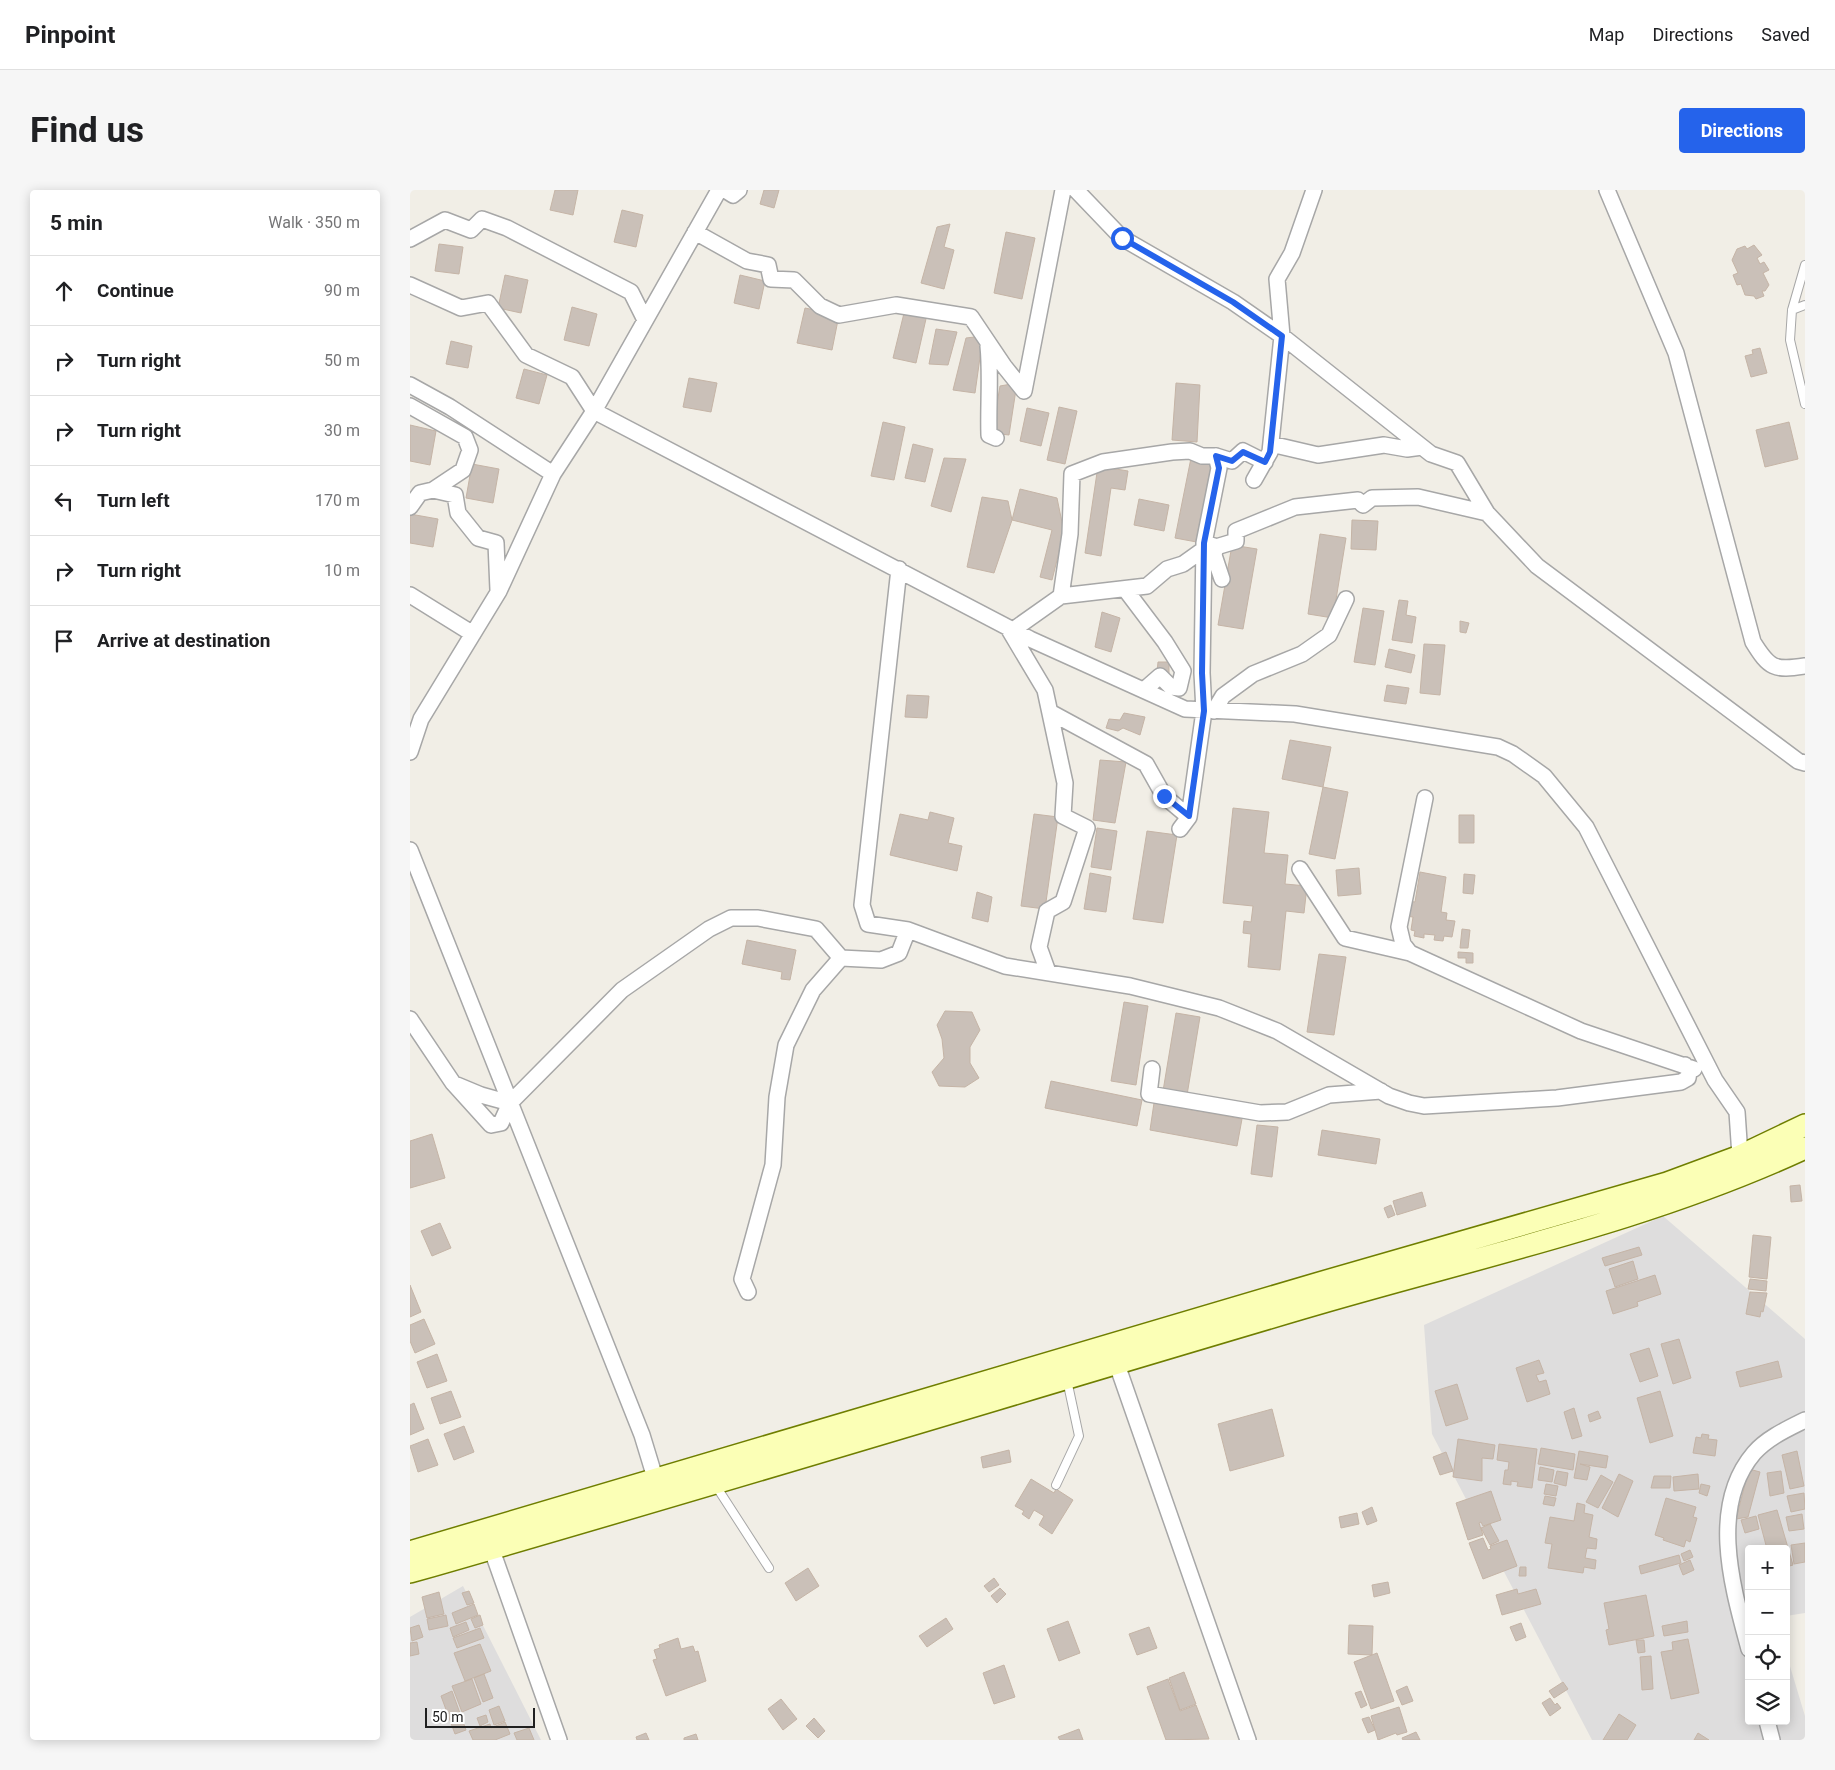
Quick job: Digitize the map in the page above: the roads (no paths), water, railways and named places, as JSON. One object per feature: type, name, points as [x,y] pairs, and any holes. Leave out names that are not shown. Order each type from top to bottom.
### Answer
[{"type":"main road","points":[[410,1552],[488,1540],[715,1484],[1066,1378],[1113,1354],[1667,1183],[1740,1156],[1805,1125]]},
{"type":"main road","points":[[410,1572],[488,1540],[656,1481],[1113,1354],[1649,1209],[1748,1175],[1805,1148]]},
{"type":"street","points":[[410,752],[421,719],[498,591],[554,474],[594,411],[719,190]]},
{"type":"street","points":[[725,190],[733,195],[739,190]]},
{"type":"street","points":[[695,232],[747,261],[768,265],[771,279],[794,280],[820,306],[839,315],[906,305],[970,317],[1024,391],[1063,190]]},
{"type":"street","points":[[1076,190],[1122,238],[1233,302],[1282,336],[1431,454],[1457,463],[1487,513],[1537,566],[1798,762],[1805,763]]},
{"type":"street","points":[[1254,480],[1270,452],[1271,444],[1282,336],[1276,279],[1292,253],[1314,190]]},
{"type":"street","points":[[1607,190],[1676,353],[1753,642],[1765,662],[1784,670],[1805,666]]},
{"type":"street","points":[[410,239],[445,220],[471,230],[482,219],[507,228],[631,292],[645,320]]},
{"type":"street","points":[[410,285],[461,308],[488,303],[526,354],[572,377],[594,411],[1010,628],[1185,708],[1209,711],[1296,714],[1498,747],[1513,754],[1544,776],[1586,827],[1715,1080],[1737,1112],[1740,1156]]},
{"type":"street","points":[[987,342],[991,374],[988,401],[989,435],[996,438]]},
{"type":"street","points":[[410,385],[450,407],[554,474]]},
{"type":"street","points":[[410,406],[465,437],[470,450],[463,470],[433,490],[420,494],[410,507]]},
{"type":"street","points":[[1271,444],[1318,455],[1384,445],[1407,449],[1422,447]]},
{"type":"street","points":[[1061,596],[1070,534],[1072,474],[1104,462],[1172,452],[1190,451],[1202,456],[1216,456],[1232,461],[1243,452],[1265,462]]},
{"type":"street","points":[[1180,829],[1189,816],[1209,711],[1202,673],[1208,546],[1219,468],[1216,456]]},
{"type":"street","points":[[433,490],[454,495],[458,512],[478,538],[496,543],[498,591]]},
{"type":"street","points":[[1010,628],[1061,596],[1147,586],[1167,569],[1183,564],[1208,546],[1236,541],[1236,531],[1295,507],[1343,500],[1358,500],[1363,505],[1372,498],[1418,497],[1487,513]]},
{"type":"street","points":[[1208,546],[1214,555],[1222,579]]},
{"type":"street","points":[[899,569],[862,905],[868,924],[908,930],[1005,966],[1130,986],[1220,1008],[1277,1030],[1381,1091],[1409,1104],[1424,1106],[1557,1098],[1681,1082],[1688,1078],[1689,1072],[1685,1065]]},
{"type":"street","points":[[1124,589],[1165,642],[1183,671],[1179,688],[1171,687],[1160,676],[1144,690]]},
{"type":"street","points":[[410,595],[473,634]]},
{"type":"street","points":[[1209,711],[1223,696],[1253,674],[1302,654],[1329,635],[1346,599]]},
{"type":"street","points":[[1010,628],[1045,690],[1065,783],[1063,816],[1088,828],[1063,902],[1047,912],[1039,947],[1048,972]]},
{"type":"street","points":[[1050,712],[1146,764],[1164,796],[1189,816]]},
{"type":"street","points":[[1410,953],[1403,944],[1400,928],[1426,798]]},
{"type":"street","points":[[410,880],[413,857]]},
{"type":"street","points":[[413,857],[642,1435],[656,1481]]},
{"type":"street","points":[[1300,869],[1345,938],[1410,953],[1581,1031],[1685,1065],[1715,1080]]},
{"type":"street","points":[[410,1019],[428,1043],[453,1084],[491,1125],[501,1123],[510,1103],[622,990],[709,929],[731,918],[758,918],[816,929],[841,958],[881,960],[899,953],[908,930]]},
{"type":"street","points":[[748,1292],[742,1279],[773,1165],[777,1097],[786,1045],[813,990],[841,958]]},
{"type":"street","points":[[1152,1069],[1149,1094],[1260,1113],[1287,1112],[1329,1095],[1381,1091]]},
{"type":"street","points":[[453,1084],[481,1095],[510,1103]]},
{"type":"street","points":[[1113,1354],[1248,1740]]},
{"type":"street","points":[[1745,1635],[1732,1586],[1728,1542],[1730,1500],[1754,1453],[1778,1434],[1805,1420]]},
{"type":"street","points":[[488,1540],[559,1740]]},
{"type":"street","points":[[1768,1725],[1772,1740]]},
{"type":"lane","points":[[1805,265],[1792,310],[1790,340],[1805,404]]},
{"type":"lane","points":[[1792,310],[1805,305]]},
{"type":"lane","points":[[1056,1485],[1079,1436],[1066,1378]]},
{"type":"lane","points":[[715,1484],[769,1568]]}]
